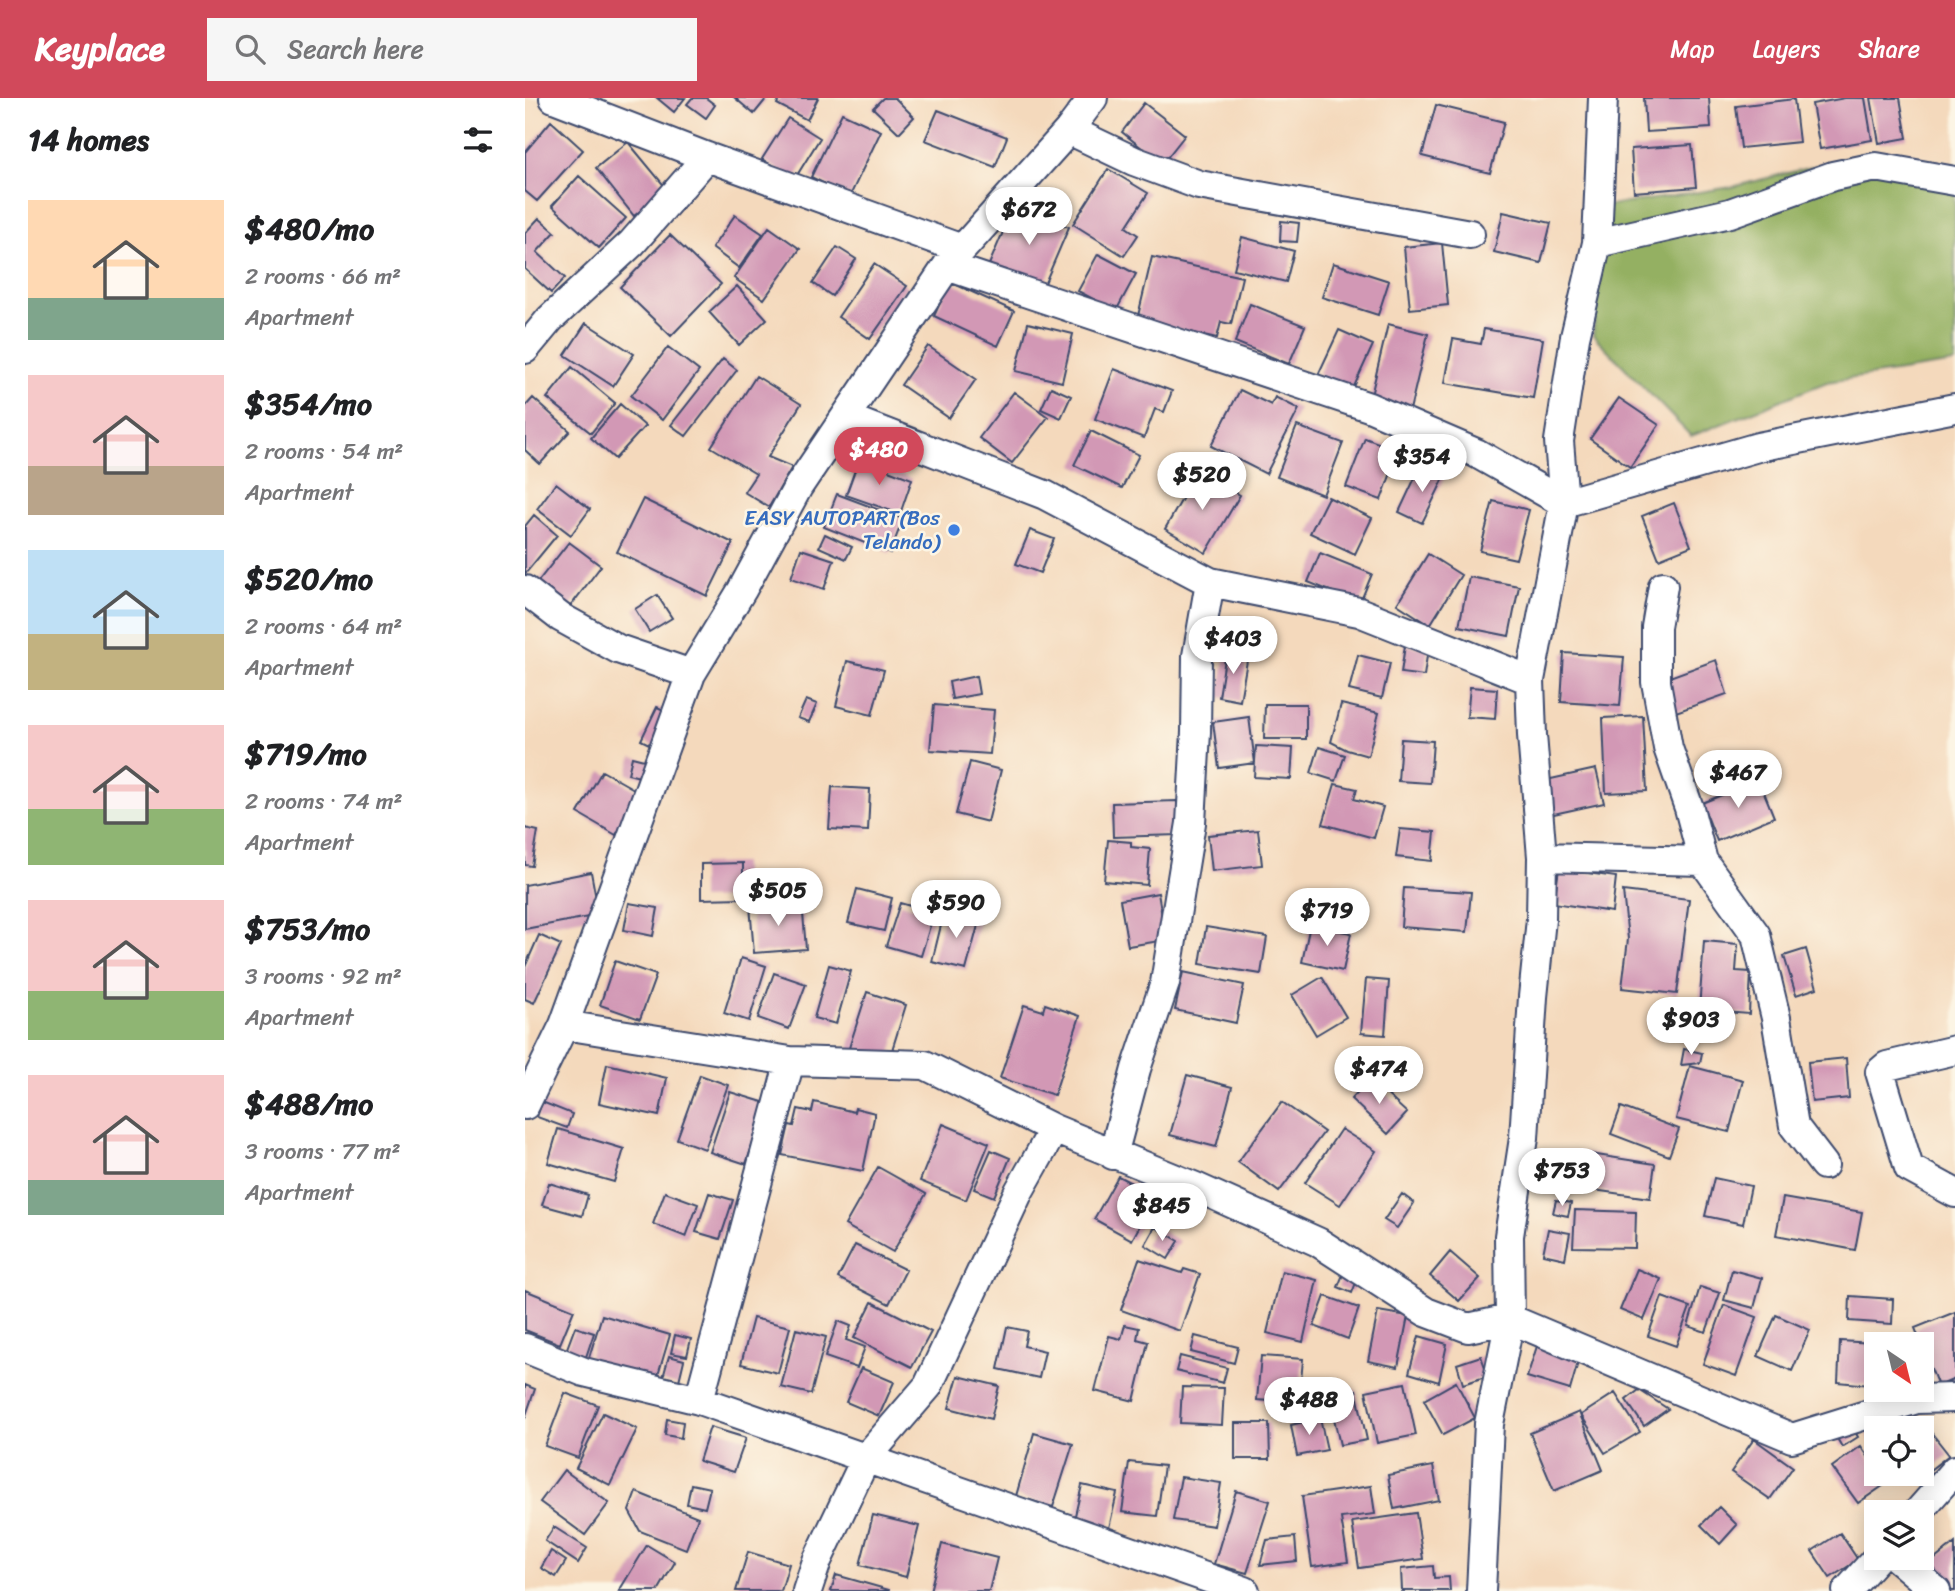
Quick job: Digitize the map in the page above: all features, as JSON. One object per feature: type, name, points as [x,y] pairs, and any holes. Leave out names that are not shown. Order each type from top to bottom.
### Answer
[{"type":"street","points":[[554,98],[954,257],[1369,407],[1476,453],[1564,503],[1758,447],[1955,408]]},
{"type":"street","points":[[525,1105],[564,1025],[691,674],[742,590],[798,487],[954,257],[1069,130],[1093,98]]},
{"type":"street","points":[[1481,1591],[1489,1424],[1510,1319],[1509,1236],[1524,1138],[1532,997],[1541,919],[1542,857],[1530,680],[1564,503],[1559,441],[1575,337],[1597,243],[1603,98]]},
{"type":"street","points":[[1069,130],[1134,161],[1199,185],[1470,234]]},
{"type":"street","points":[[525,349],[550,319],[632,243],[707,157]]},
{"type":"street","points":[[1597,243],[1730,213],[1833,176],[1876,167],[1955,181]]},
{"type":"street","points":[[847,418],[1045,495],[1210,582],[1359,612],[1530,680]]},
{"type":"street","points":[[1113,1155],[1136,1069],[1165,983],[1191,823],[1197,656],[1210,582]]},
{"type":"street","points":[[1663,586],[1656,627],[1656,682],[1668,748],[1689,808],[1703,860],[1756,935],[1776,1018],[1794,1126],[1824,1165]]},
{"type":"street","points":[[525,590],[560,617],[618,649],[691,674]]},
{"type":"street","points":[[1542,857],[1703,860]]},
{"type":"street","points":[[564,1025],[790,1062],[925,1065],[1054,1129],[1198,1188],[1318,1242],[1426,1312],[1468,1328],[1510,1319],[1792,1438],[1917,1399],[1955,1398]]},
{"type":"street","points":[[1955,1050],[1887,1066],[1880,1072],[1909,1168],[1955,1192]]},
{"type":"street","points":[[699,1399],[790,1062]]},
{"type":"street","points":[[807,1591],[817,1561],[866,1458],[928,1386],[1019,1191],[1054,1129]]},
{"type":"street","points":[[525,1349],[584,1372],[699,1399],[1245,1591]]},
{"type":"street","points":[[1928,1500],[1955,1469]]},
{"type":"street","points":[[1847,1591],[1866,1570]]},
{"type":"street","points":[[1911,1570],[1936,1591]]},
{"type":"green space","points":[[1867,153],[1951,184],[1955,183],[1955,363],[1827,382],[1691,436],[1593,335],[1607,206],[1732,187]]},
{"type":"building","points":[[657,98],[685,98],[674,112]]},
{"type":"building","points":[[692,98],[706,98],[715,105],[706,118],[687,104]]},
{"type":"building","points":[[735,98],[767,98],[754,114]]},
{"type":"building","points":[[780,98],[818,98],[807,120],[777,104]]},
{"type":"building","points":[[883,98],[895,98],[914,117],[899,133],[873,108]]},
{"type":"building","points":[[1644,98],[1709,98],[1711,128],[1646,132]]},
{"type":"building","points":[[1845,98],[1865,98],[1872,140],[1820,149],[1812,104]]},
{"type":"building","points":[[1871,98],[1900,98],[1907,138],[1879,143]]},
{"type":"building","points":[[1794,99],[1799,142],[1741,148],[1736,106]]},
{"type":"building","points":[[1144,103],[1185,135],[1162,164],[1122,132]]},
{"type":"building","points":[[1436,105],[1504,122],[1490,173],[1422,156]]},
{"type":"building","points":[[938,110],[1007,137],[995,167],[925,140]]},
{"type":"building","points":[[842,113],[881,131],[850,196],[811,177]]},
{"type":"building","points":[[788,118],[820,138],[794,180],[762,159]]},
{"type":"building","points":[[551,121],[583,150],[537,201],[525,191],[525,152]]},
{"type":"building","points":[[628,142],[667,189],[634,216],[596,168]]},
{"type":"building","points":[[1692,145],[1696,187],[1634,192],[1631,149]]},
{"type":"building","points":[[1108,169],[1148,193],[1126,227],[1138,235],[1124,256],[1073,224]]},
{"type":"building","points":[[579,176],[626,218],[599,248],[552,206]]},
{"type":"building","points":[[1015,204],[1069,227],[1042,290],[988,267]]},
{"type":"building","points":[[1503,212],[1551,223],[1541,263],[1494,252]]},
{"type":"building","points":[[735,215],[763,234],[739,268],[712,248]]},
{"type":"building","points":[[539,218],[555,232],[537,252],[565,278],[551,293],[525,269],[525,233]]},
{"type":"building","points":[[1281,221],[1299,223],[1297,242],[1280,241]]},
{"type":"building","points":[[769,227],[800,249],[764,299],[734,278]]},
{"type":"building","points":[[670,235],[721,284],[671,336],[620,287]]},
{"type":"building","points":[[1242,237],[1294,251],[1286,282],[1234,269]]},
{"type":"building","points":[[1442,243],[1448,305],[1410,309],[1404,247]]},
{"type":"building","points":[[837,247],[856,259],[832,296],[813,283]]},
{"type":"building","points":[[1098,254],[1136,274],[1116,311],[1078,291]]},
{"type":"building","points":[[1152,257],[1242,277],[1231,324],[1221,322],[1217,338],[1137,320]]},
{"type":"building","points":[[1333,263],[1389,281],[1378,315],[1322,297]]},
{"type":"building","points":[[874,264],[907,286],[870,339],[838,317]]},
{"type":"building","points":[[950,282],[1014,311],[998,346],[934,316]]},
{"type":"building","points":[[737,286],[767,319],[739,345],[709,312]]},
{"type":"building","points":[[1250,304],[1305,326],[1289,364],[1235,342]]},
{"type":"building","points":[[586,323],[634,354],[613,386],[565,355]]},
{"type":"building","points":[[1028,323],[1073,334],[1062,382],[1016,371]]},
{"type":"building","points":[[1388,324],[1428,334],[1410,410],[1370,400]]},
{"type":"building","points":[[1484,329],[1543,339],[1533,398],[1445,383],[1453,339],[1481,344]]},
{"type":"building","points":[[1339,330],[1373,345],[1352,391],[1318,375]]},
{"type":"building","points":[[928,346],[976,379],[949,418],[901,385]]},
{"type":"building","points":[[668,347],[699,371],[662,420],[631,396]]},
{"type":"building","points":[[723,359],[737,370],[686,436],[671,425]]},
{"type":"building","points":[[572,367],[615,403],[591,433],[547,398]]},
{"type":"building","points":[[1114,369],[1172,391],[1164,412],[1155,409],[1144,438],[1095,419]]},
{"type":"building","points":[[756,376],[801,404],[768,457],[792,467],[769,507],[744,492],[756,474],[711,447]]},
{"type":"building","points":[[1051,387],[1071,396],[1061,418],[1041,409]]},
{"type":"building","points":[[1240,390],[1271,405],[1275,397],[1299,409],[1266,474],[1211,446]]},
{"type":"building","points":[[1014,392],[1048,417],[1012,463],[979,438]]},
{"type":"building","points":[[533,398],[570,431],[540,464],[525,450],[525,407]]},
{"type":"building","points":[[1619,398],[1659,425],[1630,467],[1590,439]]},
{"type":"building","points":[[620,404],[645,426],[615,459],[591,438]]},
{"type":"building","points":[[1297,426],[1343,443],[1323,495],[1277,477]]},
{"type":"building","points":[[1091,431],[1139,455],[1122,488],[1074,465]]},
{"type":"building","points":[[1365,438],[1399,451],[1381,500],[1346,487]]},
{"type":"building","points":[[859,459],[912,479],[900,514],[846,495]]},
{"type":"building","points":[[1421,465],[1445,476],[1422,523],[1399,512]]},
{"type":"building","points":[[1198,471],[1240,495],[1206,553],[1165,529]]},
{"type":"building","points":[[556,483],[590,509],[571,535],[537,509]]},
{"type":"building","points":[[837,494],[903,519],[890,553],[824,527]]},
{"type":"building","points":[[1328,497],[1372,518],[1355,554],[1310,533]]},
{"type":"building","points":[[643,499],[733,543],[707,596],[617,552]]},
{"type":"building","points":[[1493,501],[1529,510],[1516,559],[1480,551]]},
{"type":"building","points":[[1674,503],[1691,546],[1659,559],[1642,516]]},
{"type":"building","points":[[534,515],[557,535],[525,574],[525,526]]},
{"type":"building","points":[[1030,530],[1054,539],[1040,573],[1016,564]]},
{"type":"building","points":[[825,534],[852,547],[846,559],[819,547]]},
{"type":"building","points":[[569,542],[601,566],[566,612],[533,588]]},
{"type":"building","points":[[801,549],[834,560],[824,589],[791,578]]},
{"type":"building","points":[[1320,553],[1372,574],[1360,603],[1308,582]]},
{"type":"building","points":[[1428,554],[1461,575],[1430,625],[1397,604]]},
{"type":"building","points":[[1469,577],[1519,586],[1509,636],[1459,626]]},
{"type":"building","points":[[657,595],[672,618],[649,632],[635,609]]},
{"type":"building","points":[[1405,645],[1428,649],[1424,676],[1401,673]]},
{"type":"building","points":[[1226,652],[1248,655],[1240,701],[1219,697]]},
{"type":"building","points":[[1564,653],[1624,657],[1620,706],[1561,702]]},
{"type":"building","points":[[1358,655],[1390,663],[1382,698],[1349,690]]},
{"type":"building","points":[[1716,660],[1727,694],[1676,712],[1664,679]]},
{"type":"building","points":[[847,661],[884,670],[872,715],[836,706]]},
{"type":"building","points":[[976,676],[979,694],[952,699],[949,682]]},
{"type":"building","points":[[1470,687],[1497,689],[1495,719],[1467,717]]},
{"type":"building","points":[[806,700],[817,704],[809,722],[798,718]]},
{"type":"building","points":[[1265,704],[1306,704],[1306,739],[1264,739]]},
{"type":"building","points":[[1341,704],[1379,713],[1368,756],[1331,742]]},
{"type":"building","points":[[934,705],[994,710],[990,754],[930,750]]},
{"type":"building","points":[[657,707],[673,714],[657,748],[641,740]]},
{"type":"building","points":[[1643,716],[1647,791],[1606,793],[1603,718]]},
{"type":"building","points":[[1249,717],[1255,763],[1219,768],[1213,722]]},
{"type":"building","points":[[1401,739],[1433,741],[1430,783],[1398,781]]},
{"type":"building","points":[[1256,746],[1293,748],[1291,779],[1254,777]]},
{"type":"building","points":[[1319,747],[1345,755],[1336,781],[1311,773]]},
{"type":"building","points":[[632,757],[652,762],[647,779],[628,774]]},
{"type":"building","points":[[970,762],[1001,770],[988,822],[956,814]]},
{"type":"building","points":[[1596,769],[1604,803],[1549,815],[1542,781]]},
{"type":"building","points":[[602,771],[641,793],[616,835],[578,813]]},
{"type":"building","points":[[1759,780],[1774,817],[1717,841],[1702,803]]},
{"type":"building","points":[[1335,784],[1357,789],[1354,799],[1383,807],[1374,838],[1323,824]]},
{"type":"building","points":[[832,787],[870,789],[868,831],[829,829]]},
{"type":"building","points":[[1177,801],[1178,835],[1113,837],[1112,803]]},
{"type":"building","points":[[525,828],[538,831],[532,866],[525,865]]},
{"type":"building","points":[[1400,829],[1435,832],[1432,861],[1396,857]]},
{"type":"building","points":[[1258,830],[1262,865],[1212,871],[1208,835]]},
{"type":"building","points":[[1108,840],[1131,842],[1131,847],[1150,849],[1147,885],[1104,881]]},
{"type":"building","points":[[743,863],[743,898],[701,899],[701,864]]},
{"type":"building","points":[[1559,869],[1616,877],[1612,912],[1554,903]]},
{"type":"building","points":[[591,872],[599,915],[525,929],[525,885]]},
{"type":"building","points":[[806,874],[807,894],[770,895],[770,875]]},
{"type":"building","points":[[1404,888],[1471,892],[1467,932],[1401,927]]},
{"type":"building","points":[[857,889],[892,898],[884,931],[848,923]]},
{"type":"building","points":[[1623,891],[1689,899],[1677,994],[1622,988],[1628,939]]},
{"type":"building","points":[[1158,893],[1166,940],[1128,946],[1120,900]]},
{"type":"building","points":[[802,902],[806,949],[754,953],[750,906]]},
{"type":"building","points":[[629,903],[658,908],[653,936],[624,930]]},
{"type":"building","points":[[900,903],[934,913],[921,956],[886,946]]},
{"type":"building","points":[[945,909],[980,918],[966,970],[932,962]]},
{"type":"building","points":[[1310,925],[1351,933],[1343,971],[1302,962]]},
{"type":"building","points":[[1206,927],[1267,937],[1261,974],[1200,964]]},
{"type":"building","points":[[539,935],[561,945],[534,1003],[525,999],[525,967]]},
{"type":"building","points":[[1704,941],[1738,944],[1736,971],[1751,972],[1749,1014],[1699,1010]]},
{"type":"building","points":[[1806,949],[1817,988],[1796,995],[1784,956]]},
{"type":"building","points":[[741,958],[766,966],[749,1021],[724,1013]]},
{"type":"building","points":[[615,961],[656,975],[640,1019],[600,1005]]},
{"type":"building","points":[[829,965],[851,971],[836,1024],[814,1018]]},
{"type":"building","points":[[1183,972],[1244,985],[1236,1023],[1175,1010]]},
{"type":"building","points":[[774,973],[806,984],[789,1029],[758,1018]]},
{"type":"building","points":[[1322,977],[1346,1017],[1316,1035],[1292,995]]},
{"type":"building","points":[[1366,979],[1389,981],[1385,1035],[1361,1033]]},
{"type":"building","points":[[867,992],[906,1005],[888,1063],[848,1051]]},
{"type":"building","points":[[1045,1004],[1080,1016],[1054,1095],[1000,1078],[1024,1005],[1043,1011]]},
{"type":"building","points":[[1684,1049],[1702,1053],[1700,1063],[1681,1065]]},
{"type":"building","points":[[1846,1058],[1849,1098],[1812,1102],[1808,1062]]},
{"type":"building","points":[[607,1064],[667,1078],[659,1116],[599,1103]]},
{"type":"building","points":[[1690,1066],[1743,1080],[1729,1132],[1676,1119]]},
{"type":"building","points":[[700,1075],[728,1085],[705,1149],[677,1139]]},
{"type":"building","points":[[1187,1075],[1232,1087],[1216,1147],[1170,1135]]},
{"type":"building","points":[[1370,1079],[1407,1113],[1388,1134],[1351,1099]]},
{"type":"building","points":[[730,1092],[766,1103],[746,1164],[710,1152]]},
{"type":"building","points":[[542,1102],[572,1114],[567,1128],[537,1117]]},
{"type":"building","points":[[814,1102],[854,1112],[855,1108],[875,1113],[863,1171],[782,1155],[789,1125],[794,1126],[798,1109],[812,1112]]},
{"type":"building","points":[[1282,1102],[1324,1132],[1279,1192],[1238,1162]]},
{"type":"building","points":[[1621,1107],[1679,1129],[1669,1156],[1611,1134]]},
{"type":"building","points":[[943,1124],[989,1143],[966,1200],[920,1181]]},
{"type":"building","points":[[558,1129],[624,1149],[614,1182],[548,1163]]},
{"type":"building","points":[[1341,1129],[1376,1151],[1340,1205],[1305,1183]]},
{"type":"building","points":[[991,1150],[1010,1158],[994,1197],[974,1189]]},
{"type":"building","points":[[1584,1153],[1655,1164],[1650,1198],[1579,1188]]},
{"type":"building","points":[[878,1167],[926,1194],[893,1252],[845,1225]]},
{"type":"building","points":[[1118,1176],[1156,1196],[1132,1240],[1094,1219]]},
{"type":"building","points":[[1714,1178],[1751,1186],[1743,1224],[1705,1216]]},
{"type":"building","points":[[549,1183],[588,1195],[582,1216],[542,1205]]},
{"type":"building","points":[[665,1192],[698,1204],[686,1237],[653,1224]]},
{"type":"building","points":[[709,1193],[733,1200],[720,1239],[696,1232]]},
{"type":"building","points":[[1402,1194],[1414,1203],[1397,1228],[1384,1220]]},
{"type":"building","points":[[1783,1198],[1862,1212],[1855,1250],[1776,1235]]},
{"type":"building","points":[[1556,1200],[1571,1203],[1568,1216],[1553,1213]]},
{"type":"building","points":[[1575,1210],[1636,1212],[1635,1248],[1573,1247]]},
{"type":"building","points":[[1155,1227],[1179,1241],[1168,1259],[1145,1245]]},
{"type":"building","points":[[1548,1229],[1570,1233],[1565,1259],[1543,1254]]},
{"type":"building","points":[[855,1245],[906,1270],[889,1304],[838,1278]]},
{"type":"building","points":[[1450,1252],[1480,1278],[1459,1301],[1430,1276]]},
{"type":"building","points":[[1139,1259],[1182,1273],[1184,1269],[1200,1274],[1180,1331],[1121,1310]]},
{"type":"building","points":[[1346,1267],[1360,1272],[1352,1293],[1338,1287]]},
{"type":"building","points":[[1637,1269],[1661,1279],[1644,1320],[1620,1310]]},
{"type":"building","points":[[1732,1270],[1762,1278],[1754,1308],[1724,1300]]},
{"type":"building","points":[[1282,1271],[1317,1280],[1303,1342],[1267,1333]]},
{"type":"building","points":[[1700,1287],[1720,1293],[1706,1332],[1688,1326]]},
{"type":"building","points":[[525,1290],[574,1310],[560,1344],[525,1330]]},
{"type":"building","points":[[1325,1296],[1359,1308],[1348,1339],[1314,1326]]},
{"type":"building","points":[[1850,1296],[1893,1299],[1892,1324],[1849,1321]]},
{"type":"building","points":[[1662,1297],[1690,1307],[1676,1346],[1648,1336]]},
{"type":"building","points":[[872,1302],[931,1332],[912,1367],[854,1338]]},
{"type":"building","points":[[1724,1305],[1757,1317],[1736,1376],[1703,1364]]},
{"type":"building","points":[[1378,1311],[1408,1316],[1398,1367],[1368,1361]]},
{"type":"building","points":[[1955,1312],[1955,1379],[1938,1386],[1934,1376],[1934,1332],[1917,1332],[1915,1328]]},
{"type":"building","points":[[602,1315],[670,1335],[656,1382],[588,1361]]},
{"type":"building","points":[[1776,1315],[1810,1330],[1792,1371],[1758,1356]]},
{"type":"building","points":[[753,1318],[790,1327],[778,1373],[741,1364]]},
{"type":"building","points":[[838,1321],[851,1326],[846,1340],[865,1347],[857,1368],[825,1357]]},
{"type":"building","points":[[1125,1325],[1139,1328],[1137,1339],[1148,1342],[1134,1401],[1095,1391],[1109,1336],[1121,1339]]},
{"type":"building","points":[[575,1327],[594,1333],[586,1357],[566,1351]]},
{"type":"building","points":[[1007,1327],[1027,1331],[1024,1346],[1045,1351],[1039,1378],[998,1369]]},
{"type":"building","points":[[796,1329],[826,1337],[811,1394],[781,1387]]},
{"type":"building","points":[[675,1335],[691,1339],[687,1356],[671,1353]]},
{"type":"building","points":[[1195,1336],[1238,1347],[1234,1363],[1191,1352]]},
{"type":"building","points":[[1419,1336],[1447,1344],[1439,1382],[1409,1373]]},
{"type":"building","points":[[1539,1340],[1581,1352],[1570,1390],[1527,1377]]},
{"type":"building","points":[[1840,1341],[1864,1342],[1864,1384],[1838,1382]]},
{"type":"building","points":[[669,1356],[684,1360],[678,1385],[662,1381]]},
{"type":"building","points":[[1180,1356],[1227,1368],[1223,1383],[1176,1371]]},
{"type":"building","points":[[1261,1356],[1303,1359],[1299,1403],[1257,1400]]},
{"type":"building","points":[[1481,1356],[1488,1376],[1463,1384],[1457,1364]]},
{"type":"building","points":[[861,1368],[894,1382],[879,1416],[846,1402]]},
{"type":"building","points":[[958,1376],[999,1386],[991,1419],[949,1408]]},
{"type":"building","points":[[1456,1382],[1475,1418],[1443,1435],[1424,1400]]},
{"type":"building","points":[[1405,1383],[1416,1435],[1377,1443],[1366,1391]]},
{"type":"building","points":[[525,1385],[535,1389],[525,1418]]},
{"type":"building","points":[[1182,1387],[1224,1388],[1222,1425],[1180,1423]]},
{"type":"building","points":[[1356,1390],[1367,1440],[1340,1445],[1329,1396]]},
{"type":"building","points":[[1639,1390],[1668,1409],[1644,1426],[1626,1400]]},
{"type":"building","points":[[565,1393],[598,1405],[578,1458],[545,1446]]},
{"type":"building","points":[[1615,1393],[1640,1432],[1605,1453],[1581,1415]]},
{"type":"building","points":[[1579,1412],[1603,1470],[1554,1491],[1530,1433]]},
{"type":"building","points":[[603,1413],[637,1429],[610,1485],[576,1468]]},
{"type":"building","points":[[1320,1418],[1327,1450],[1297,1456],[1291,1425]]},
{"type":"building","points":[[667,1419],[683,1422],[681,1438],[665,1435]]},
{"type":"building","points":[[1235,1423],[1269,1423],[1270,1459],[1235,1459]]},
{"type":"building","points":[[1850,1423],[1858,1437],[1842,1447],[1834,1433]]},
{"type":"building","points":[[710,1427],[746,1438],[734,1472],[699,1461]]},
{"type":"building","points":[[1034,1433],[1073,1444],[1053,1507],[1016,1496]]},
{"type":"building","points":[[1934,1436],[1949,1455],[1934,1467]]},
{"type":"building","points":[[1754,1439],[1793,1467],[1770,1499],[1731,1472]]},
{"type":"building","points":[[1861,1446],[1864,1450],[1864,1486],[1883,1486],[1858,1503],[1832,1467]]},
{"type":"building","points":[[1129,1462],[1164,1466],[1157,1516],[1122,1512]]},
{"type":"building","points":[[1433,1466],[1439,1500],[1394,1509],[1388,1475]]},
{"type":"building","points":[[564,1470],[609,1503],[585,1535],[540,1502]]},
{"type":"building","points":[[1181,1477],[1221,1483],[1214,1526],[1173,1520]]},
{"type":"building","points":[[691,1484],[710,1488],[705,1508],[687,1504]]},
{"type":"building","points":[[1082,1485],[1117,1493],[1109,1528],[1074,1520]]},
{"type":"building","points":[[1371,1486],[1375,1514],[1341,1518],[1348,1562],[1312,1567],[1302,1496]]},
{"type":"building","points":[[1236,1491],[1270,1501],[1247,1573],[1214,1564]]},
{"type":"building","points":[[636,1492],[698,1517],[686,1549],[640,1531],[629,1511]]},
{"type":"building","points":[[1719,1507],[1737,1525],[1720,1544],[1701,1525]]},
{"type":"building","points":[[1416,1513],[1423,1559],[1359,1568],[1352,1522]]},
{"type":"building","points":[[873,1515],[919,1526],[906,1577],[860,1565]]},
{"type":"building","points":[[554,1527],[587,1548],[578,1563],[545,1541]]},
{"type":"building","points":[[1840,1533],[1858,1560],[1830,1578],[1812,1551]]},
{"type":"building","points":[[1295,1537],[1297,1561],[1260,1565],[1267,1540]]},
{"type":"building","points":[[1955,1543],[1955,1591],[1952,1591],[1934,1568],[1934,1560]]},
{"type":"building","points":[[942,1544],[997,1558],[989,1591],[930,1591]]},
{"type":"building","points":[[647,1545],[675,1562],[658,1591],[619,1591]]},
{"type":"building","points":[[551,1551],[566,1561],[556,1577],[541,1568]]},
{"type":"building","points":[[748,1552],[789,1564],[781,1591],[736,1591]]},
{"type":"building","points":[[1433,1566],[1434,1578],[1449,1577],[1450,1591],[1402,1591],[1401,1569]]},
{"type":"building","points":[[836,1575],[889,1590],[889,1591],[831,1591]]},
{"type":"place","name":"EASY AUTOPART(Bos Telando)","points":[[954,530]]}]
